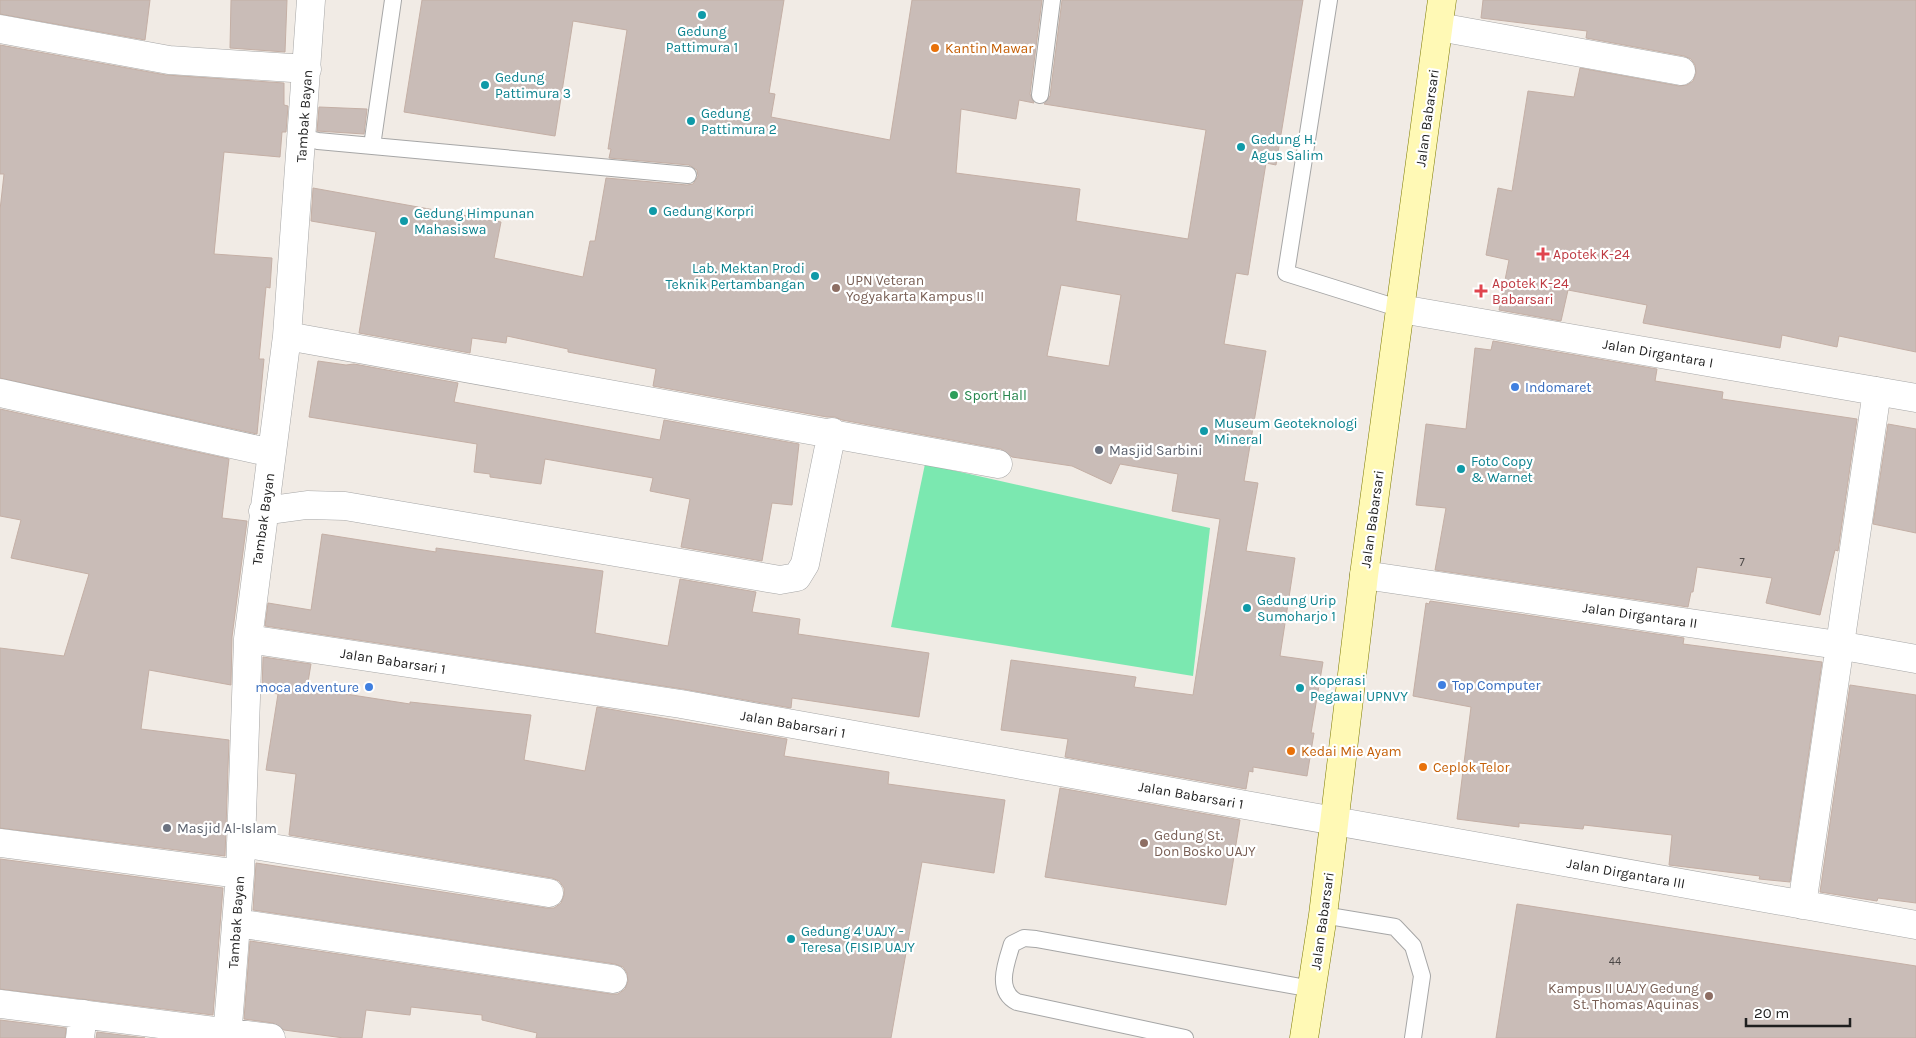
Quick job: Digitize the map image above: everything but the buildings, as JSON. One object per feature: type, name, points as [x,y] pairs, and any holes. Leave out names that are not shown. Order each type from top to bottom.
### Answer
[{"type":"street","name":"Tambak Bayan","points":[[227,1035],[240,874],[248,639],[287,336],[311,0]]},
{"type":"street","name":"Jalan Babarsari","points":[[1304,1038],[1336,820],[1364,575],[1442,0]]},
{"type":"street","points":[[1439,27],[1681,72]]},
{"type":"street","points":[[0,29],[169,60],[307,69]]},
{"type":"street","name":"Jalan Dirgantara I","points":[[1401,309],[1916,398]]},
{"type":"street","points":[[287,336],[832,432],[998,464]]},
{"type":"street","points":[[1802,905],[1838,645],[1877,391]]},
{"type":"street","points":[[0,393],[272,452]]},
{"type":"street","points":[[263,511],[307,506],[346,506],[780,580],[797,577],[805,564],[832,432]]},
{"type":"street","name":"Jalan Dirgantara II","points":[[1364,575],[1838,645],[1916,659]]},
{"type":"street","name":"Jalan Babarsari 1","points":[[248,639],[682,704],[1336,820]]},
{"type":"street","name":"Jalan Dirgantara III","points":[[1336,820],[1916,925]]},
{"type":"street","points":[[0,843],[240,874]]},
{"type":"street","points":[[241,843],[549,893]]},
{"type":"street","points":[[236,923],[613,979]]},
{"type":"street","points":[[0,1004],[82,1026],[271,1038]]},
{"type":"lane","points":[[372,146],[393,0]]},
{"type":"lane","points":[[1040,95],[1052,0]]},
{"type":"lane","points":[[1329,0],[1286,273],[1401,309]]},
{"type":"lane","points":[[302,137],[318,141],[688,175]]},
{"type":"lane","points":[[1323,915],[1395,926],[1413,946],[1422,976],[1413,1038]]},
{"type":"lane","points":[[1185,1038],[1018,1002],[1009,998],[1005,990],[1005,965],[1012,944],[1024,938],[1036,939],[1312,989]]},
{"type":"green space","points":[[925,464],[1210,528],[1193,676],[891,627]]},
{"type":"place","name":"Gedung Pattimura 1","points":[[702,15]]},
{"type":"place","name":"Kantin Mawar","points":[[935,48]]},
{"type":"place","name":"Gedung Pattimura 3","points":[[485,85]]},
{"type":"place","name":"Gedung Pattimura 2","points":[[691,121]]},
{"type":"place","name":"Gedung H. Agus Salim","points":[[1241,147]]},
{"type":"place","name":"Gedung Korpri","points":[[653,211]]},
{"type":"place","name":"Gedung Himpunan Mahasiswa","points":[[404,221]]},
{"type":"place","name":"Apotek K-24","points":[[1543,254]]},
{"type":"place","name":"Lab. Mektan Prodi Teknik Pertambangan","points":[[815,276]]},
{"type":"place","name":"UPN Veteran Yogyakarta Kampus II","points":[[836,288]]},
{"type":"place","name":"Apotek K-24 Babarsari","points":[[1481,291]]},
{"type":"place","name":"Indomaret","points":[[1515,387]]},
{"type":"place","name":"Sport Hall","points":[[954,395]]},
{"type":"place","name":"Museum Geoteknologi Mineral","points":[[1204,431]]},
{"type":"place","name":"Masjid Sarbini","points":[[1099,450]]},
{"type":"place","name":"Foto Copy & Warnet","points":[[1461,469]]},
{"type":"place","name":"Gedung Urip Sumoharjo 1","points":[[1247,608]]},
{"type":"place","name":"Top Computer","points":[[1442,685]]},
{"type":"place","name":"moca adventure","points":[[369,687]]},
{"type":"place","name":"Koperasi Pegawai UPNVY","points":[[1300,688]]},
{"type":"place","name":"Kedai Mie Ayam","points":[[1291,751]]},
{"type":"place","name":"Ceplok Telor","points":[[1423,767]]},
{"type":"place","name":"Masjid Al-Islam","points":[[167,828]]},
{"type":"place","name":"Gedung St. Don Bosko UAJY","points":[[1144,843]]},
{"type":"place","name":"Gedung 4 UAJY - Teresa (FISIP UAJY","points":[[791,939]]},
{"type":"place","name":"Kampus II UAJY Gedung St. Thomas Aquinas","points":[[1709,996]]}]
